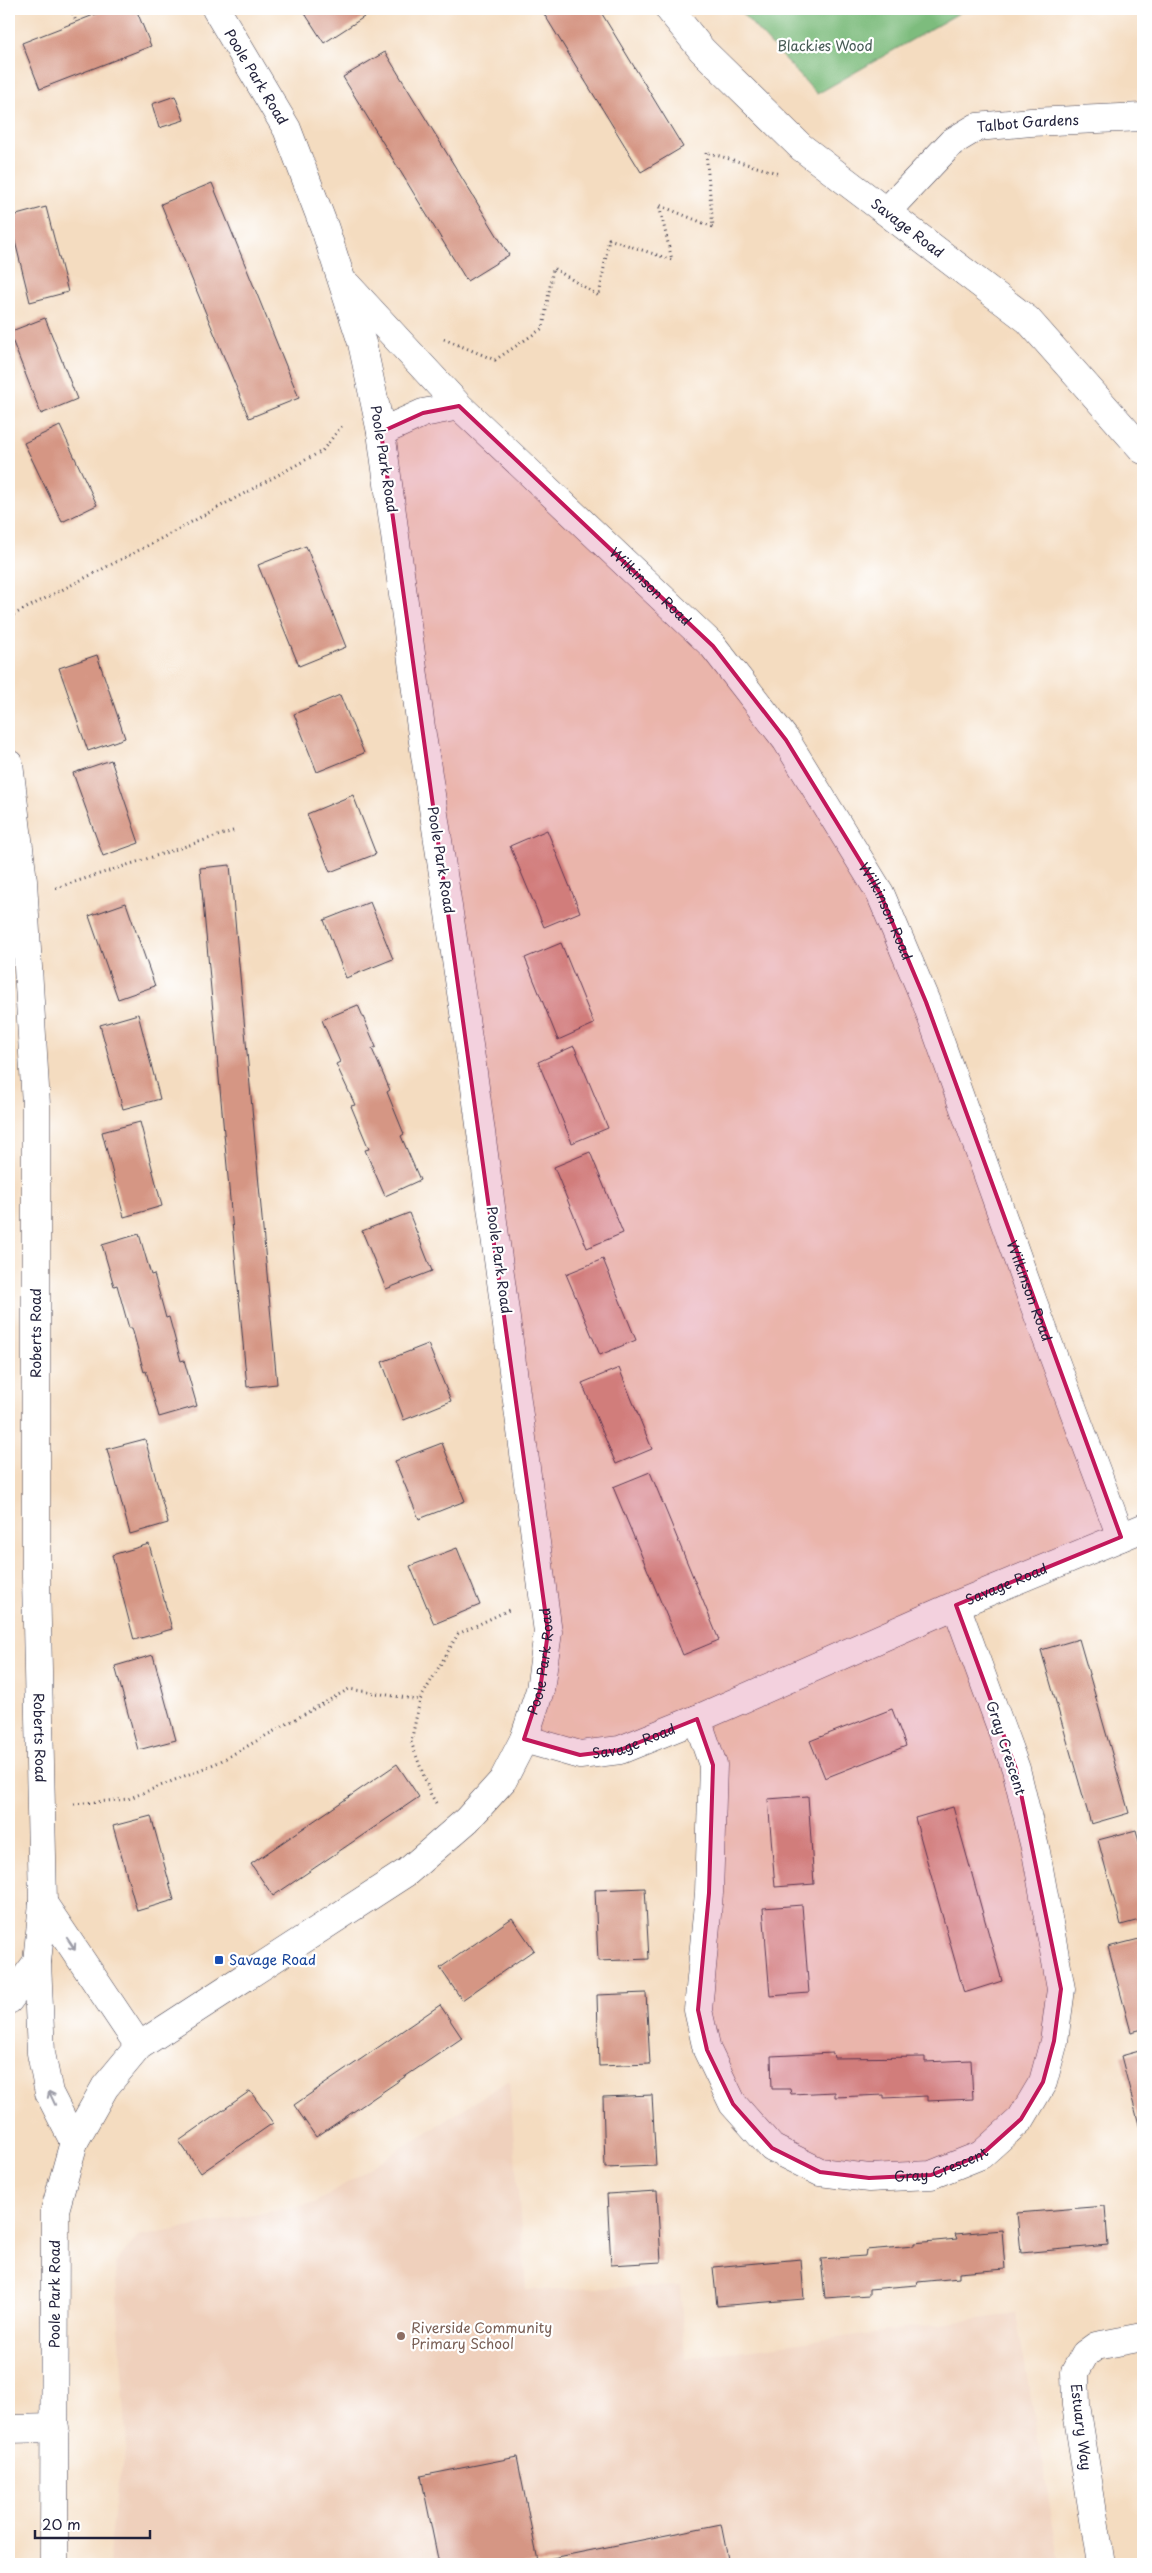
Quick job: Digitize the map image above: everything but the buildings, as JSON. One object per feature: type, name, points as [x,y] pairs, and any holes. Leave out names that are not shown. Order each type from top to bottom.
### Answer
[{"type":"street","name":"Poole Park Road","points":[[216,9],[288,129],[362,343],[381,432],[423,745],[474,1075],[548,1632],[540,1690],[524,1739]]},
{"type":"street","name":"Savage Road","points":[[669,9],[702,50],[801,147],[1028,320],[1143,450]]},
{"type":"street","name":"Talbot Gardens","points":[[887,211],[952,142],[977,127],[1031,122],[1143,117]]},
{"type":"street","name":"Wilkinson Road","points":[[341,278],[459,406],[713,646],[786,740],[880,893],[926,1002],[1032,1302],[1132,1532]]},
{"type":"street","points":[[381,432],[423,412],[459,406]]},
{"type":"street","name":"Roberts Road","points":[[9,764],[24,898],[36,1105],[36,1577],[43,1903],[37,1962],[41,2053],[49,2093],[74,2142]]},
{"type":"street","name":"Savage Road","points":[[524,1739],[580,1755],[620,1750],[697,1719],[956,1605],[1132,1532]]},
{"type":"street","name":"Gray Crescent","points":[[697,1719],[713,1765],[709,1893],[698,2010],[706,2050],[733,2104],[772,2148],[820,2172],[869,2178],[931,2174],[980,2155],[1021,2119],[1043,2082],[1054,2041],[1061,1989],[1036,1852],[1016,1769],[956,1605]]},
{"type":"street","points":[[43,1903],[140,2046],[407,1872],[456,1830],[503,1780],[524,1739]]},
{"type":"street","points":[[9,2000],[37,1962]]},
{"type":"street","name":"Poole Park Road","points":[[54,2564],[55,2210],[74,2142],[106,2087],[140,2046]]},
{"type":"street","name":"Estuary Way","points":[[1101,2564],[1076,2405],[1075,2372],[1085,2354],[1096,2346],[1143,2337]]},
{"type":"street","points":[[9,2429],[55,2428]]},
{"type":"path","points":[[71,9],[76,22]]},
{"type":"path","points":[[443,338],[495,360],[543,328],[553,268],[600,296],[610,240],[672,260],[659,205],[713,227],[706,152]]},
{"type":"path","points":[[9,617],[153,543],[322,451],[372,387]]},
{"type":"path","points":[[24,898],[236,830]]},
{"type":"path","points":[[456,1830],[431,1795],[411,1742],[420,1700],[458,1634],[506,1610],[544,1604]]},
{"type":"path","points":[[41,1807],[128,1799],[219,1762],[349,1689],[420,1700]]},
{"type":"highlighted area","points":[[459,406],[713,646],[786,740],[831,810],[880,893],[926,1002],[1121,1537],[956,1605],[1016,1769],[1061,1989],[1054,2041],[1043,2082],[1021,2119],[981,2155],[931,2175],[869,2178],[820,2172],[772,2148],[733,2104],[707,2050],[698,2010],[709,1893],[713,1765],[697,1719],[620,1750],[580,1755],[524,1739],[540,1690],[548,1632],[381,432],[423,413]]},
{"type":"shaded area","name":"Riverside Community Primary School","points":[[509,2080],[526,2290],[680,2286],[685,2358],[1016,2314],[1060,2564],[108,2564],[117,2489],[127,2449],[115,2263],[138,2237],[315,2203]]},
{"type":"green space","name":"Blackies Wood","points":[[738,9],[966,9],[817,94]]},
{"type":"place","name":"Savage Road","points":[[219,1960]]},
{"type":"place","name":"Riverside Community Primary School","points":[[401,2336]]}]
